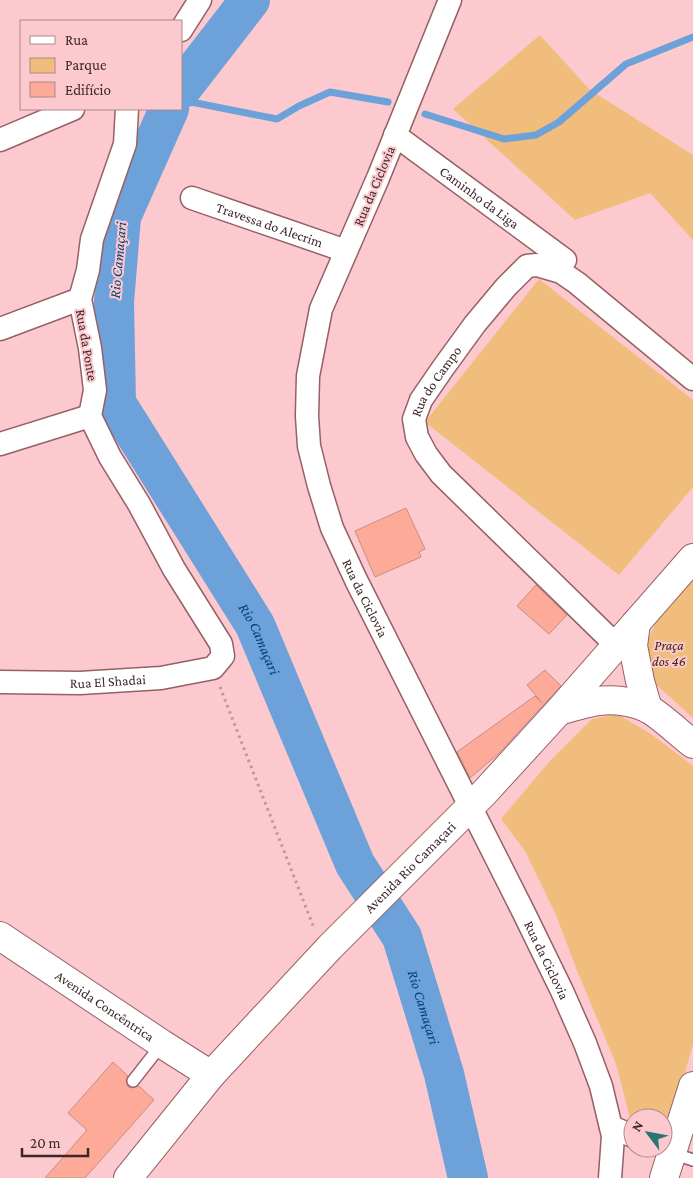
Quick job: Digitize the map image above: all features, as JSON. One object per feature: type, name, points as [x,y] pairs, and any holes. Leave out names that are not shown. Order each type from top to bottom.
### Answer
[{"type":"street","points":[[182,28],[200,0]]},
{"type":"street","name":"Rua da Ciclovia","points":[[450,0],[321,309],[308,376],[307,416],[309,446],[332,528],[356,580],[471,807],[562,991],[585,1043],[601,1086],[613,1136],[610,1178]]},
{"type":"street","points":[[0,140],[72,110]]},
{"type":"street","name":"Rua da Ponte","points":[[90,416],[95,390],[90,348],[80,300],[88,270],[92,239],[125,144],[127,110]]},
{"type":"street","name":"Caminho da Liga","points":[[395,135],[565,260]]},
{"type":"street","name":"Travessa do Alecrim","points":[[192,198],[346,251]]},
{"type":"street","name":"Rua do Campo","points":[[616,645],[441,474],[426,454],[417,437],[414,419],[421,400],[474,324],[506,287],[528,266],[537,265],[561,272],[693,379]]},
{"type":"street","points":[[0,329],[80,300]]},
{"type":"street","points":[[0,444],[90,416],[110,457],[139,504],[174,569],[221,644],[223,656],[213,668]]},
{"type":"street","name":"Avenida Rio Camaçari","points":[[128,1178],[211,1075],[327,951],[471,807],[559,711],[693,558]]},
{"type":"street","points":[[636,623],[633,646],[648,709]]},
{"type":"street","name":"Rua El Shadai","points":[[0,682],[80,683],[145,679],[175,676],[213,668]]},
{"type":"street","points":[[559,711],[588,702],[608,699],[624,701],[648,709],[693,744]]},
{"type":"street","name":"Avenida Concêntrica","points":[[0,936],[211,1075]]},
{"type":"street","points":[[664,1178],[676,1153],[693,1086]]},
{"type":"street","points":[[611,1127],[623,1132]]},
{"type":"lane","points":[[133,1081],[162,1044]]},
{"type":"path","points":[[213,668],[327,951]]},
{"type":"green space","points":[[540,35],[590,90],[693,155],[693,240],[650,193],[575,220],[453,109]]},
{"type":"green space","points":[[539,279],[693,400],[693,487],[619,575],[425,422]]},
{"type":"green space","name":"Praça dos 46","points":[[693,581],[693,718],[649,678],[644,650],[657,619]]},
{"type":"green space","points":[[617,714],[651,734],[693,766],[693,1044],[673,1116],[673,1108],[627,1108],[616,1064],[556,915],[525,851],[501,819],[550,761],[592,719]]},
{"type":"building","points":[[406,508],[425,549],[419,552],[421,557],[375,577],[355,531]]},
{"type":"building","points":[[536,585],[567,615],[549,634],[517,606]]},
{"type":"building","points":[[545,670],[561,686],[498,754],[470,778],[457,752],[535,696],[542,703],[527,685]]},
{"type":"building","points":[[113,1062],[128,1076],[126,1080],[128,1087],[139,1086],[154,1100],[85,1178],[45,1178],[87,1130],[68,1113]]},
{"type":"waterway","name":"Rio Camaçari","points":[[182,88],[250,0]]},
{"type":"waterway","points":[[425,114],[504,139],[536,135],[559,122],[626,64],[693,37]]},
{"type":"waterway","points":[[182,100],[277,119],[299,106],[330,92],[388,102]]},
{"type":"waterway","name":"Rio Camaçari","points":[[169,110],[121,217],[114,302],[116,403],[255,625],[355,864],[402,937],[444,1074],[468,1178]]}]
